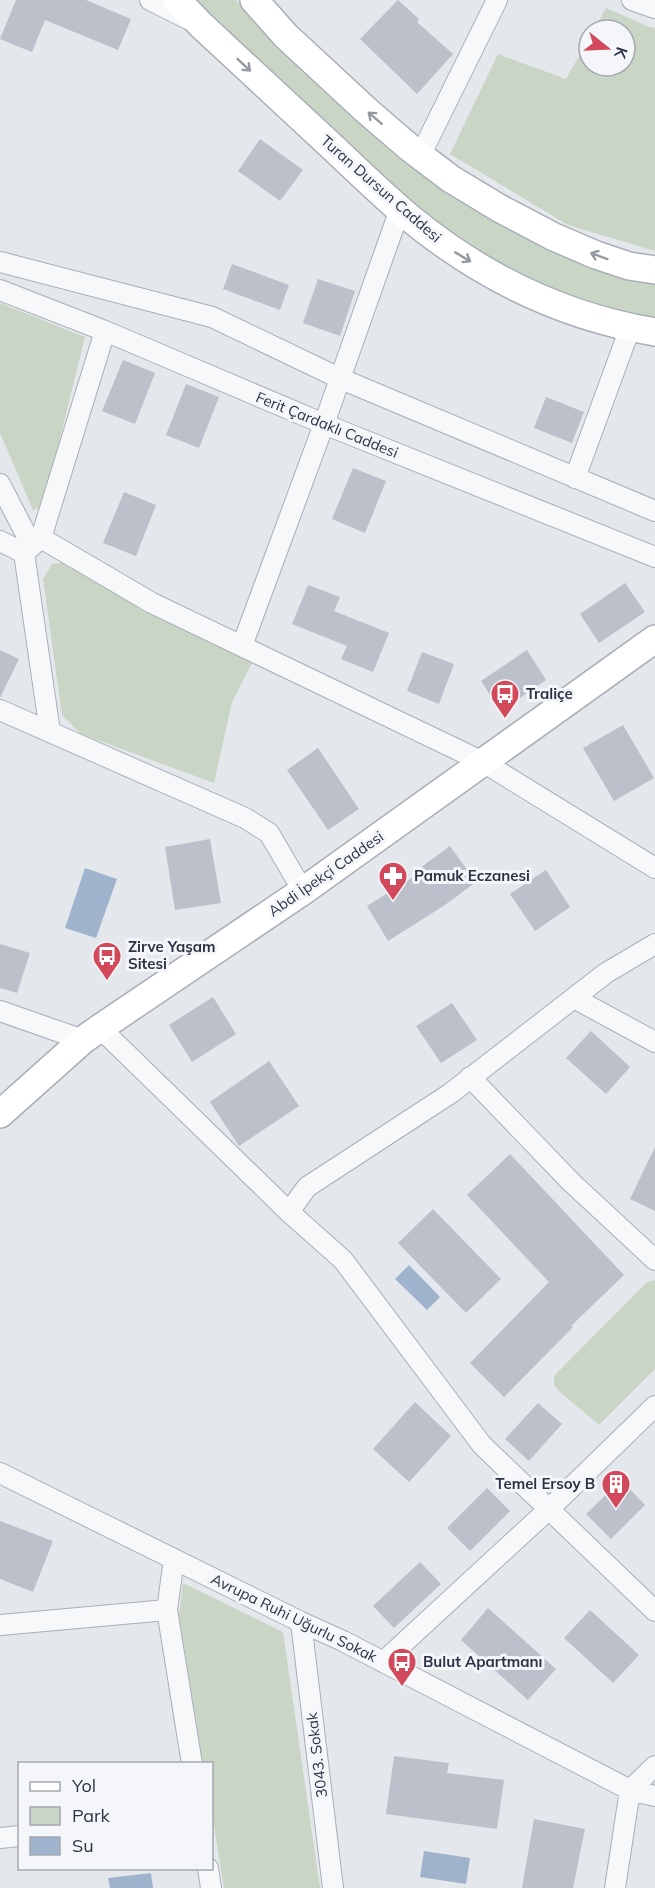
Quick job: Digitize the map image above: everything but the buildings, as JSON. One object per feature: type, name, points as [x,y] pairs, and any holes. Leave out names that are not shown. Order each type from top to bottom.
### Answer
[{"type":"main road","name":"Turan Dursun Caddesi","points":[[177,0],[201,25],[400,209],[451,249],[501,280],[546,302],[594,318],[643,330]]},
{"type":"main road","points":[[254,0],[286,36],[367,111],[451,179],[554,237],[629,266],[655,270]]},
{"type":"main road","name":"Abdi İpekçi Caddesi","points":[[0,1114],[91,1034],[303,891],[655,639]]},
{"type":"street","points":[[150,0],[201,25]]},
{"type":"street","points":[[420,156],[497,0]]},
{"type":"street","points":[[632,0],[655,8]]},
{"type":"street","points":[[242,646],[400,209]]},
{"type":"street","points":[[0,262],[212,317],[339,378],[655,511]]},
{"type":"street","name":"Ferit Çardaklı Caddesi","points":[[0,290],[655,557]]},
{"type":"street","points":[[575,478],[643,330]]},
{"type":"street","points":[[32,546],[105,331]]},
{"type":"street","points":[[0,484],[32,546],[50,732]]},
{"type":"street","points":[[0,541],[32,546],[483,762],[655,868]]},
{"type":"street","points":[[0,710],[245,818],[269,833],[303,891]]},
{"type":"street","points":[[289,1212],[307,1186],[451,1093],[606,973],[655,944]]},
{"type":"street","points":[[574,998],[655,1042]]},
{"type":"street","points":[[0,1011],[91,1034],[343,1260],[482,1445],[655,1611]]},
{"type":"street","points":[[471,1077],[571,1182],[655,1260]]},
{"type":"street","name":"Avrupa Ruhi Uğurlu Sokak","points":[[0,1473],[383,1662],[549,1509],[655,1406]]},
{"type":"street","points":[[174,1559],[167,1610],[192,1762]]},
{"type":"street","points":[[0,1625],[167,1610]]},
{"type":"street","name":"3043. Sokak","points":[[301,1622],[333,1888]]},
{"type":"street","points":[[383,1662],[630,1790],[655,1796]]},
{"type":"street","points":[[615,1888],[630,1790],[655,1766]]},
{"type":"street","points":[[0,1838],[18,1836]]},
{"type":"street","points":[[208,1870],[211,1888]]},
{"type":"green space","points":[[195,0],[236,0],[279,44],[425,170],[655,279],[655,318],[623,313],[550,289],[464,244],[405,197],[260,67]]},
{"type":"green space","points":[[606,8],[629,18],[601,18]]},
{"type":"green space","points":[[637,22],[655,28],[655,251],[568,225],[450,154],[498,54],[566,79],[577,60],[577,78],[637,78]]},
{"type":"green space","points":[[0,303],[85,337],[43,507],[33,510],[0,433]]},
{"type":"green space","points":[[68,562],[143,611],[252,663],[232,702],[214,783],[81,734],[62,715],[43,579],[52,564]]},
{"type":"green space","points":[[655,1280],[655,1369],[599,1425],[560,1392],[554,1385],[554,1376],[647,1282]]},
{"type":"green space","points":[[183,1583],[283,1632],[320,1888],[224,1888],[213,1820],[213,1762],[203,1762],[179,1616]]},
{"type":"water","points":[[85,868],[117,879],[96,938],[65,928]]},
{"type":"water","points":[[409,1265],[440,1297],[427,1310],[395,1279]]},
{"type":"water","points":[[424,1851],[470,1858],[466,1884],[420,1877]]},
{"type":"water","points":[[151,1873],[153,1888],[110,1888],[108,1878]]},
{"type":"place","name":"Traliçe","points":[[505,720]]},
{"type":"place","name":"Pamuk Eczanesi","points":[[393,902]]},
{"type":"place","name":"Zirve Yaşam Sitesi","points":[[107,982]]},
{"type":"place","name":"Temel Ersoy B","points":[[616,1510]]},
{"type":"place","name":"Bulut Apartmanı","points":[[402,1688]]}]
